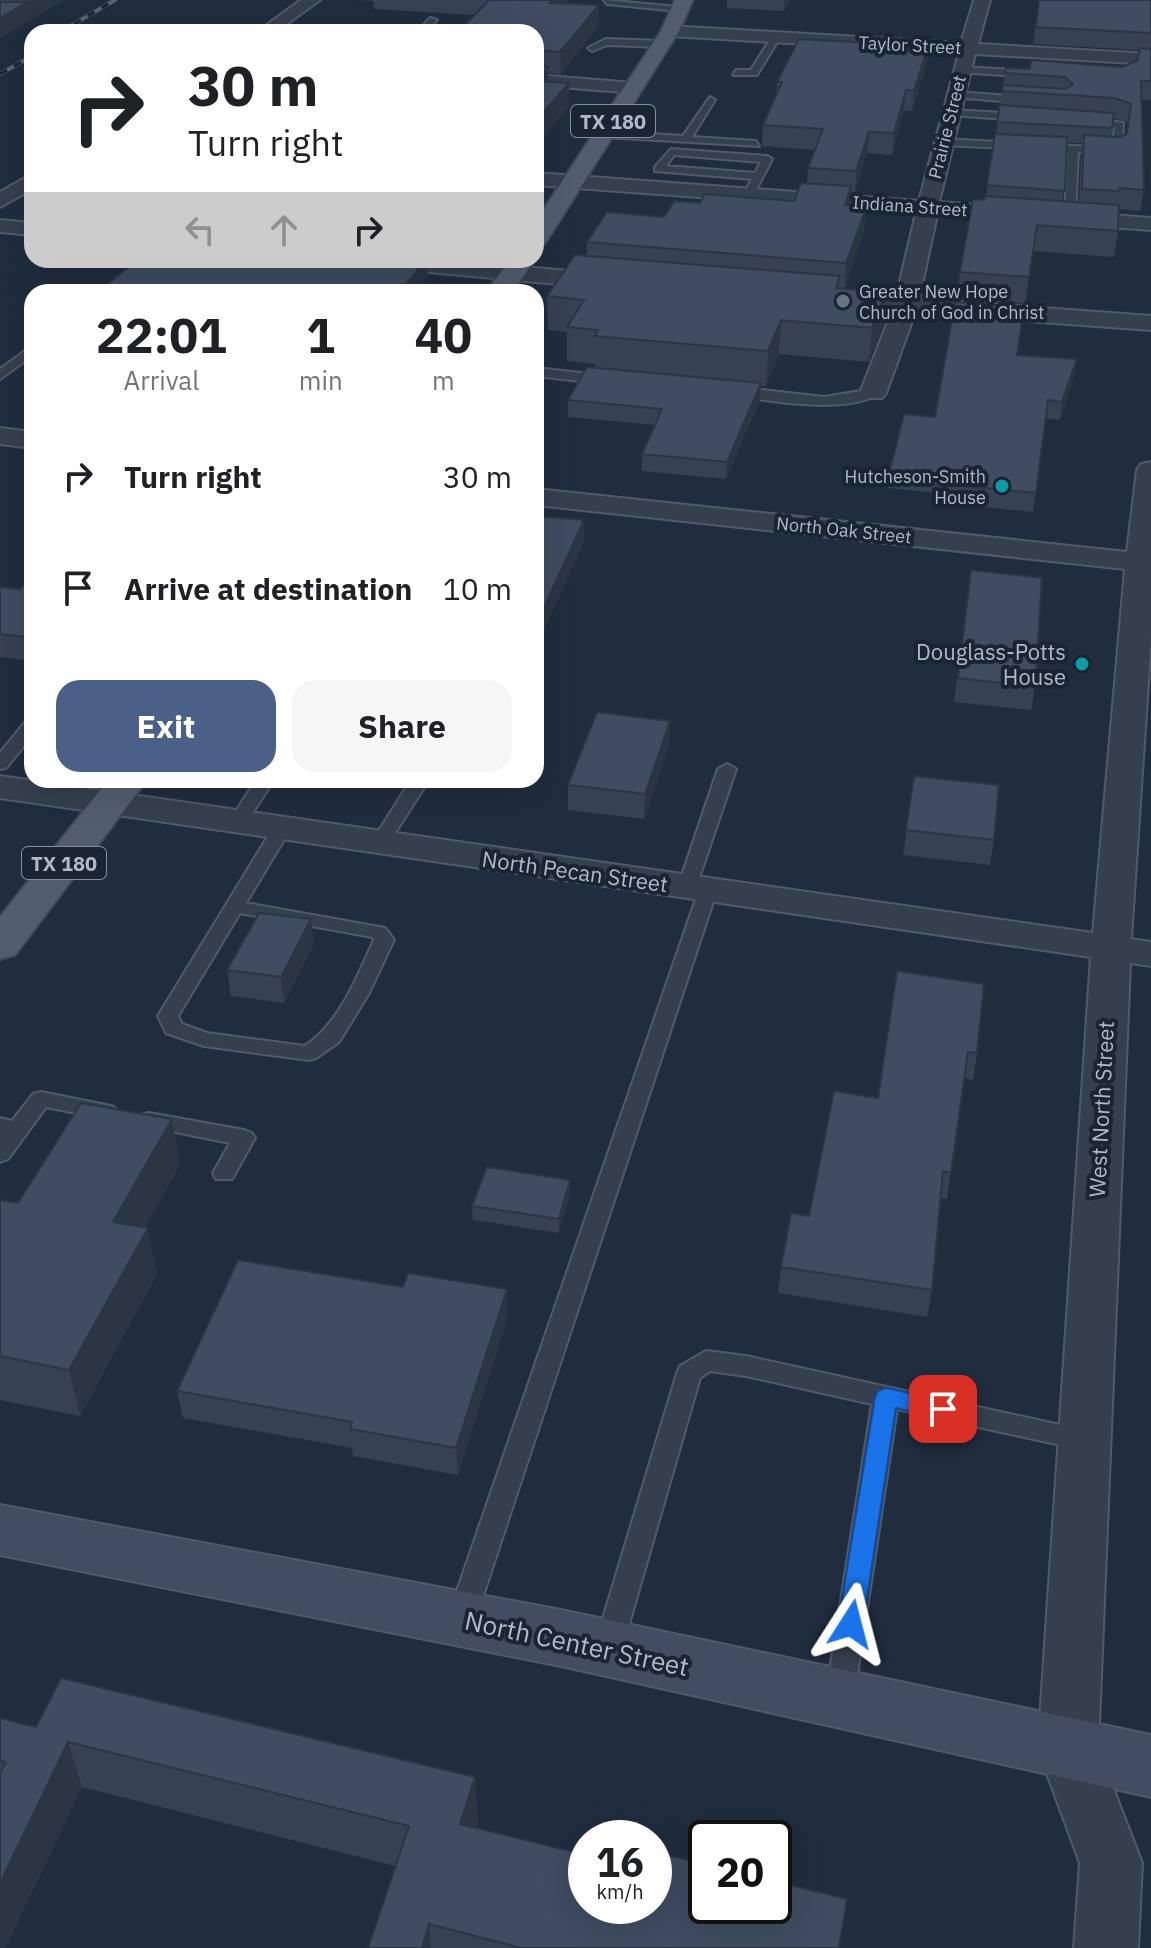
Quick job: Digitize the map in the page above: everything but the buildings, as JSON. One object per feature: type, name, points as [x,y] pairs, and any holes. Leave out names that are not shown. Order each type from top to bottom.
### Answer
[{"type":"main road","name":"TX 180","points":[[544,227],[666,37],[681,5]]},
{"type":"main road","name":"TX 180","points":[[0,946],[119,792]]},
{"type":"main road","name":"North Center Street","points":[[0,1530],[608,1649],[1151,1766]]},
{"type":"street","points":[[277,24],[312,0]]},
{"type":"street","name":"Prairie Street","points":[[873,393],[906,305],[942,142],[982,0]]},
{"type":"street","name":"Taylor Street","points":[[666,37],[776,37],[968,48],[1130,63],[1151,59]]},
{"type":"street","points":[[544,81],[634,88]]},
{"type":"street","name":"Indiana Street","points":[[544,180],[573,182],[653,178],[753,185],[927,208],[1151,224]]},
{"type":"street","points":[[0,201],[24,185]]},
{"type":"street","points":[[0,226],[24,228]]},
{"type":"street","points":[[447,268],[637,284]]},
{"type":"street","points":[[815,298],[1151,323]]},
{"type":"street","points":[[0,436],[24,439]]},
{"type":"street","name":"West North Street","points":[[1068,1749],[1083,1440],[1131,950],[1151,470]]},
{"type":"street","name":"North Oak Street","points":[[544,498],[1146,562]]},
{"type":"street","name":"North Pecan Street","points":[[0,787],[119,792],[238,822],[1131,950]]},
{"type":"street","points":[[1068,1749],[1111,1863],[1106,1948]]},
{"type":"lane","points":[[608,0],[618,5],[681,5]]},
{"type":"lane","points":[[429,24],[433,20]]},
{"type":"lane","points":[[592,48],[606,42],[666,37]]},
{"type":"lane","points":[[736,73],[754,73],[776,37]]},
{"type":"lane","points":[[962,70],[1040,74]]},
{"type":"lane","points":[[686,139],[710,100]]},
{"type":"lane","points":[[953,104],[1032,100]]},
{"type":"lane","points":[[953,104],[1039,118]]},
{"type":"lane","points":[[942,142],[1117,151],[1120,125],[1068,120]]},
{"type":"lane","points":[[604,134],[756,144]]},
{"type":"lane","points":[[1070,218],[1073,150]]},
{"type":"lane","points":[[653,178],[671,152],[767,159],[753,185]]},
{"type":"lane","points":[[0,375],[24,356]]},
{"type":"lane","points":[[544,373],[621,381]]},
{"type":"lane","points":[[713,389],[841,400],[860,399],[873,393]]},
{"type":"lane","points":[[0,764],[24,735]]},
{"type":"lane","points":[[461,1619],[697,888],[727,769]]},
{"type":"lane","points":[[238,822],[260,788]]},
{"type":"lane","points":[[380,843],[415,788]]},
{"type":"lane","points":[[233,906],[356,926],[378,932],[384,940],[359,993],[332,1037],[309,1053],[204,1039],[173,1028],[168,1016],[233,906],[282,828]]},
{"type":"lane","points":[[0,1154],[9,1127],[41,1099],[244,1138],[224,1173]]},
{"type":"lane","points":[[608,1649],[689,1373],[706,1361],[746,1366],[1083,1440]]},
{"type":"lane","points":[[839,1699],[886,1397]]},
{"type":"railway","points":[[74,24],[115,0]]},
{"type":"railway","points":[[0,74],[24,60]]},
{"type":"place","name":"Greater New Hope Church of God in Christ","points":[[843,301]]},
{"type":"place","name":"Hutcheson-Smith House","points":[[1002,486]]},
{"type":"place","name":"Douglass-Potts House","points":[[1082,664]]},
{"type":"route","points":[[851,1624],[886,1397],[943,1409]]}]
